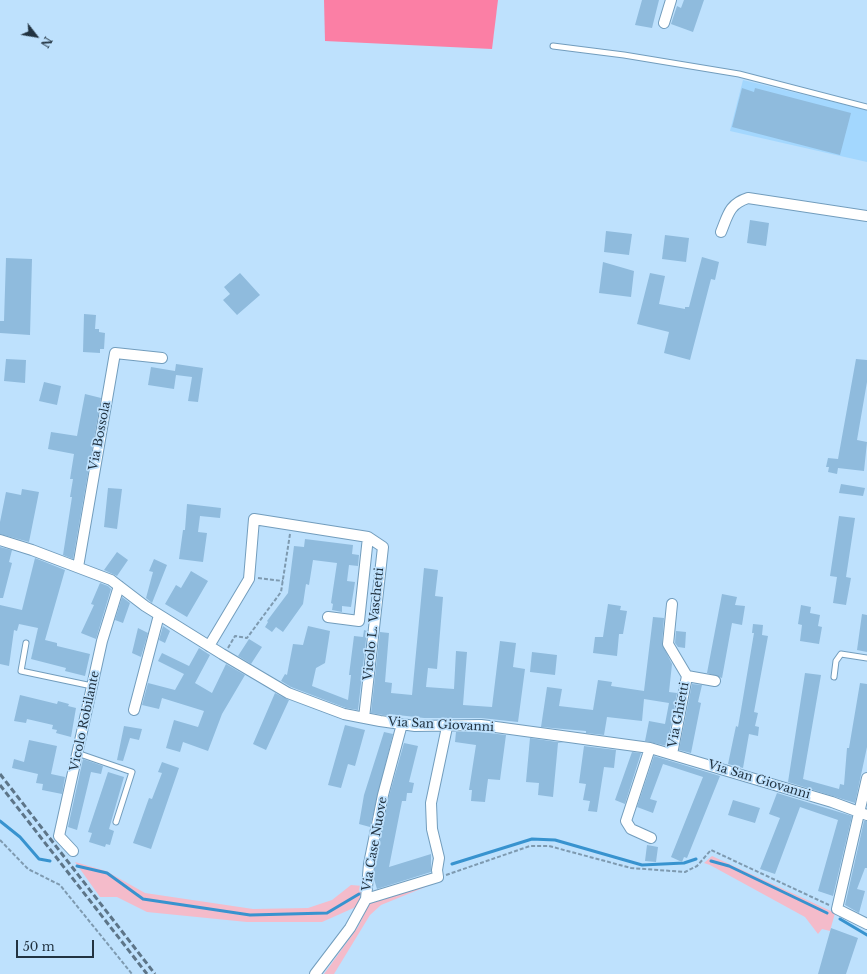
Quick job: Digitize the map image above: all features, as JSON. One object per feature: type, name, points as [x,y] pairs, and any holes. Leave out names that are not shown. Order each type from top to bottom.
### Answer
[{"type":"street","points":[[664,22],[671,0]]},
{"type":"street","points":[[721,232],[731,209],[737,201],[748,198],[867,216]]},
{"type":"street","name":"Via Bossola","points":[[78,567],[115,352],[162,358]]},
{"type":"street","points":[[209,646],[249,577],[254,519],[368,537],[359,620],[328,617]]},
{"type":"street","name":"Vicolo L. Vaschetti","points":[[364,718],[383,547],[368,537]]},
{"type":"street","name":"Via San Giovanni","points":[[0,540],[111,580],[159,614],[224,656],[288,693],[344,714],[402,724],[447,727],[481,725],[650,748],[863,813]]},
{"type":"street","name":"Vicolo Robilante","points":[[73,851],[59,836],[102,641],[119,586]]},
{"type":"street","points":[[672,604],[668,644],[687,676],[715,681]]},
{"type":"street","points":[[134,710],[159,614]]},
{"type":"street","name":"Via Ghietti","points":[[672,754],[687,676]]},
{"type":"street","name":"Via Case Nuove","points":[[315,974],[350,928],[366,899],[369,864],[382,796],[402,724]]},
{"type":"street","points":[[366,899],[438,877],[437,870],[439,858],[432,829],[431,803],[447,727]]},
{"type":"street","points":[[650,748],[626,821],[631,829],[650,838]]},
{"type":"street","points":[[867,778],[863,813],[837,909],[867,924]]},
{"type":"lane","points":[[552,46],[624,55],[739,74],[867,107]]},
{"type":"lane","points":[[26,643],[21,671],[92,686]]},
{"type":"lane","points":[[834,677],[836,661],[841,654],[867,658]]},
{"type":"lane","points":[[77,754],[132,772],[116,822]]},
{"type":"path","points":[[224,656],[235,636],[247,638],[281,592],[292,525]]},
{"type":"path","points":[[249,577],[283,581]]},
{"type":"path","points":[[0,840],[28,869],[60,886],[132,974]]},
{"type":"path","points":[[438,877],[530,846],[549,846],[632,868],[685,872],[697,866],[711,850],[837,909]]},
{"type":"shaded area","points":[[324,0],[498,0],[492,49],[325,41]]},
{"type":"shaded area","points":[[743,80],[867,110],[867,162],[730,131]]},
{"type":"shaded area","points":[[712,856],[835,913],[830,931],[822,929],[818,934],[805,917],[704,863]]},
{"type":"shaded area","points":[[75,862],[106,871],[145,893],[253,909],[308,908],[332,900],[351,885],[363,886],[358,906],[322,922],[247,922],[147,912],[117,897],[100,897]]},
{"type":"shaded area","points":[[440,881],[381,905],[370,915],[334,974],[324,974],[358,927],[370,902]]},
{"type":"building","points":[[642,0],[659,0],[652,28],[635,25]]},
{"type":"building","points":[[684,0],[704,0],[693,32],[671,24],[677,6],[681,8]]},
{"type":"building","points":[[742,88],[754,92],[755,88],[851,113],[840,155],[732,127]]},
{"type":"building","points":[[750,220],[769,223],[766,246],[747,243]]},
{"type":"building","points":[[606,231],[632,234],[629,255],[604,252]]},
{"type":"building","points":[[665,235],[689,238],[686,262],[662,259]]},
{"type":"building","points":[[702,257],[719,262],[715,280],[711,279],[690,360],[664,353],[669,332],[637,324],[650,273],[665,276],[659,304],[685,309],[685,307],[689,307]]},
{"type":"building","points":[[6,258],[32,259],[30,335],[0,333],[0,321],[4,321]]},
{"type":"building","points":[[603,262],[634,271],[631,297],[599,293]]},
{"type":"building","points":[[240,273],[260,295],[237,315],[223,300],[230,294],[224,287]]},
{"type":"building","points":[[84,314],[96,315],[95,329],[99,329],[99,332],[105,333],[104,349],[100,349],[100,353],[83,352]]},
{"type":"building","points":[[6,359],[26,360],[25,383],[4,381]]},
{"type":"building","points":[[856,359],[867,360],[867,382],[857,440],[867,442],[864,471],[838,468],[837,474],[828,472],[829,467],[826,467],[828,458],[838,459]]},
{"type":"building","points":[[176,364],[203,368],[198,402],[188,401],[192,377],[176,375],[174,389],[148,385],[151,367],[175,371]]},
{"type":"building","points":[[44,382],[61,386],[57,405],[39,401]]},
{"type":"building","points":[[85,394],[101,398],[73,559],[63,555],[72,497],[70,497],[73,479],[70,479],[74,454],[48,449],[51,432],[77,436]]},
{"type":"building","points":[[841,484],[865,488],[863,496],[839,493]]},
{"type":"building","points":[[108,488],[122,489],[117,529],[104,527]]},
{"type":"building","points":[[22,489],[39,492],[29,542],[0,534],[0,522],[6,492],[21,495]]},
{"type":"building","points":[[187,504],[221,508],[220,518],[200,516],[198,532],[207,533],[203,562],[179,559],[183,530],[185,530]]},
{"type":"building","points":[[839,516],[855,518],[846,577],[851,578],[846,605],[833,603],[837,577],[830,576]]},
{"type":"building","points":[[305,539],[353,545],[352,554],[359,555],[358,566],[349,565],[347,581],[355,582],[351,607],[342,606],[342,612],[332,610],[333,604],[331,603],[337,563],[313,560],[309,585],[306,584],[303,604],[283,632],[276,627],[272,632],[265,627],[268,622],[267,621],[288,593],[294,546],[304,547]]},
{"type":"building","points":[[0,547],[12,550],[9,562],[12,563],[3,598],[0,598]]},
{"type":"building","points":[[117,552],[128,560],[117,576],[104,570]]},
{"type":"building","points":[[35,558],[65,570],[45,640],[57,643],[57,646],[90,654],[85,676],[65,671],[66,668],[31,659],[38,628],[19,624],[17,631],[14,630],[9,666],[0,664],[0,605],[22,610]]},
{"type":"building","points":[[154,559],[167,565],[152,603],[146,598],[153,572],[149,571]]},
{"type":"building","points":[[424,568],[438,570],[435,596],[443,597],[437,669],[428,668],[426,687],[454,689],[456,651],[467,652],[463,705],[492,707],[500,641],[516,643],[513,667],[525,669],[518,722],[481,718],[424,718],[389,714],[389,716],[371,713],[380,632],[389,633],[385,682],[392,683],[391,693],[412,695]]},
{"type":"building","points":[[191,571],[208,581],[187,617],[165,604],[176,585],[181,588]]},
{"type":"building","points":[[100,583],[111,589],[96,639],[81,633],[94,605],[91,604]]},
{"type":"building","points":[[722,594],[737,597],[735,605],[745,606],[742,625],[732,623],[722,678],[707,673]]},
{"type":"building","points":[[122,597],[130,603],[123,623],[115,620]]},
{"type":"building","points":[[608,604],[621,606],[620,610],[627,611],[623,634],[619,634],[617,656],[593,653],[595,637],[603,637]]},
{"type":"building","points":[[801,605],[811,607],[810,613],[820,615],[818,626],[822,627],[819,644],[800,641],[802,625],[798,624]]},
{"type":"building","points":[[862,614],[867,615],[867,652],[857,650]]},
{"type":"building","points":[[653,617],[664,618],[662,644],[672,664],[669,692],[677,693],[667,746],[645,741],[649,721],[665,724],[669,703],[644,699],[642,721],[607,717],[604,735],[586,733],[586,731],[541,727],[547,687],[562,689],[559,706],[593,710],[598,680],[612,682],[611,686],[644,691]]},
{"type":"building","points":[[753,624],[763,625],[762,635],[768,636],[754,712],[758,713],[755,726],[759,727],[758,736],[749,734],[743,768],[728,764],[736,726],[738,727],[754,633],[752,633]]},
{"type":"building","points":[[163,626],[170,631],[165,643],[159,640]]},
{"type":"building","points":[[308,626],[330,631],[325,663],[316,668],[312,686],[348,700],[351,675],[349,675],[354,636],[363,637],[364,630],[367,631],[358,710],[346,708],[291,687],[281,681],[285,674],[287,675],[293,644],[303,645]]},
{"type":"building","points":[[138,628],[148,633],[141,657],[132,653]]},
{"type":"building","points":[[676,631],[686,632],[685,648],[678,647],[675,643]]},
{"type":"building","points":[[249,639],[262,647],[251,664],[238,656]]},
{"type":"building","points":[[199,648],[210,655],[195,683],[212,693],[226,664],[245,675],[222,714],[208,751],[183,742],[180,752],[166,748],[174,720],[198,727],[204,711],[162,698],[159,709],[142,705],[148,683],[175,690],[184,674],[158,661],[162,653],[189,666]]},
{"type":"building","points":[[532,652],[557,655],[555,675],[530,672]]},
{"type":"building","points":[[805,673],[821,675],[803,779],[839,789],[840,784],[844,785],[847,748],[849,748],[860,683],[867,684],[867,747],[855,803],[788,782]]},
{"type":"building","points":[[692,684],[702,685],[698,702],[701,703],[691,753],[679,750]]},
{"type":"building","points":[[275,693],[289,700],[266,750],[253,744]]},
{"type":"building","points":[[20,695],[57,704],[58,701],[76,708],[71,737],[56,733],[57,730],[52,729],[53,725],[27,719],[26,723],[14,721]]},
{"type":"building","points":[[345,725],[365,730],[355,766],[348,764],[341,788],[328,785]]},
{"type":"building","points":[[124,726],[142,729],[139,740],[130,738],[123,761],[117,760]]},
{"type":"building","points":[[384,732],[393,734],[370,827],[359,824],[364,795]]},
{"type":"building","points":[[456,732],[481,732],[506,735],[500,780],[488,779],[485,802],[471,801],[472,790],[469,790],[476,745],[455,742]]},
{"type":"building","points":[[530,738],[564,743],[558,743],[553,797],[538,795],[539,783],[526,782]]},
{"type":"building","points":[[29,740],[57,746],[51,774],[65,777],[62,794],[42,790],[43,784],[36,783],[38,774],[12,768],[14,759],[24,762]]},
{"type":"building","points":[[404,743],[418,746],[409,782],[414,783],[412,793],[407,793],[406,801],[402,801],[389,867],[431,854],[431,872],[377,889],[374,879],[375,865],[389,796]]},
{"type":"building","points":[[584,746],[616,750],[614,768],[604,767],[597,812],[588,811],[590,801],[583,800],[586,784],[579,783]]},
{"type":"building","points":[[632,752],[641,753],[625,804],[615,800]]},
{"type":"building","points":[[654,756],[720,776],[687,858],[684,857],[682,862],[671,857],[703,777],[663,764],[650,799],[657,801],[653,813],[637,807]]},
{"type":"building","points":[[83,759],[103,766],[101,774],[91,772],[77,830],[68,827]]},
{"type":"building","points":[[162,762],[179,768],[151,849],[133,843],[149,798],[152,799],[162,773],[158,772]]},
{"type":"building","points":[[108,772],[124,777],[109,829],[114,831],[110,845],[106,844],[105,847],[89,842],[92,833],[88,832]]},
{"type":"building","points":[[777,793],[852,816],[833,896],[818,891],[838,820],[800,807],[775,874],[760,869],[780,818],[769,814]]},
{"type":"building","points":[[733,800],[760,808],[755,823],[728,815]]},
{"type":"building","points":[[864,821],[867,821],[867,868],[865,868],[857,889],[865,891],[859,913],[845,905]]},
{"type":"building","points":[[647,845],[658,847],[656,862],[645,861]]},
{"type":"building","points":[[831,928],[858,938],[846,974],[818,974]]},
{"type":"waterway","points":[[0,821],[20,837],[39,859],[50,861]]},
{"type":"waterway","points":[[452,864],[532,839],[555,840],[642,865],[684,863],[696,859]]},
{"type":"waterway","points":[[711,861],[729,866],[827,913]]},
{"type":"waterway","points":[[77,866],[107,873],[143,899],[250,915],[327,913],[359,894]]},
{"type":"waterway","points":[[840,919],[867,935]]},
{"type":"railway","points":[[0,774],[155,974]]},
{"type":"railway","points":[[0,785],[147,974]]}]
